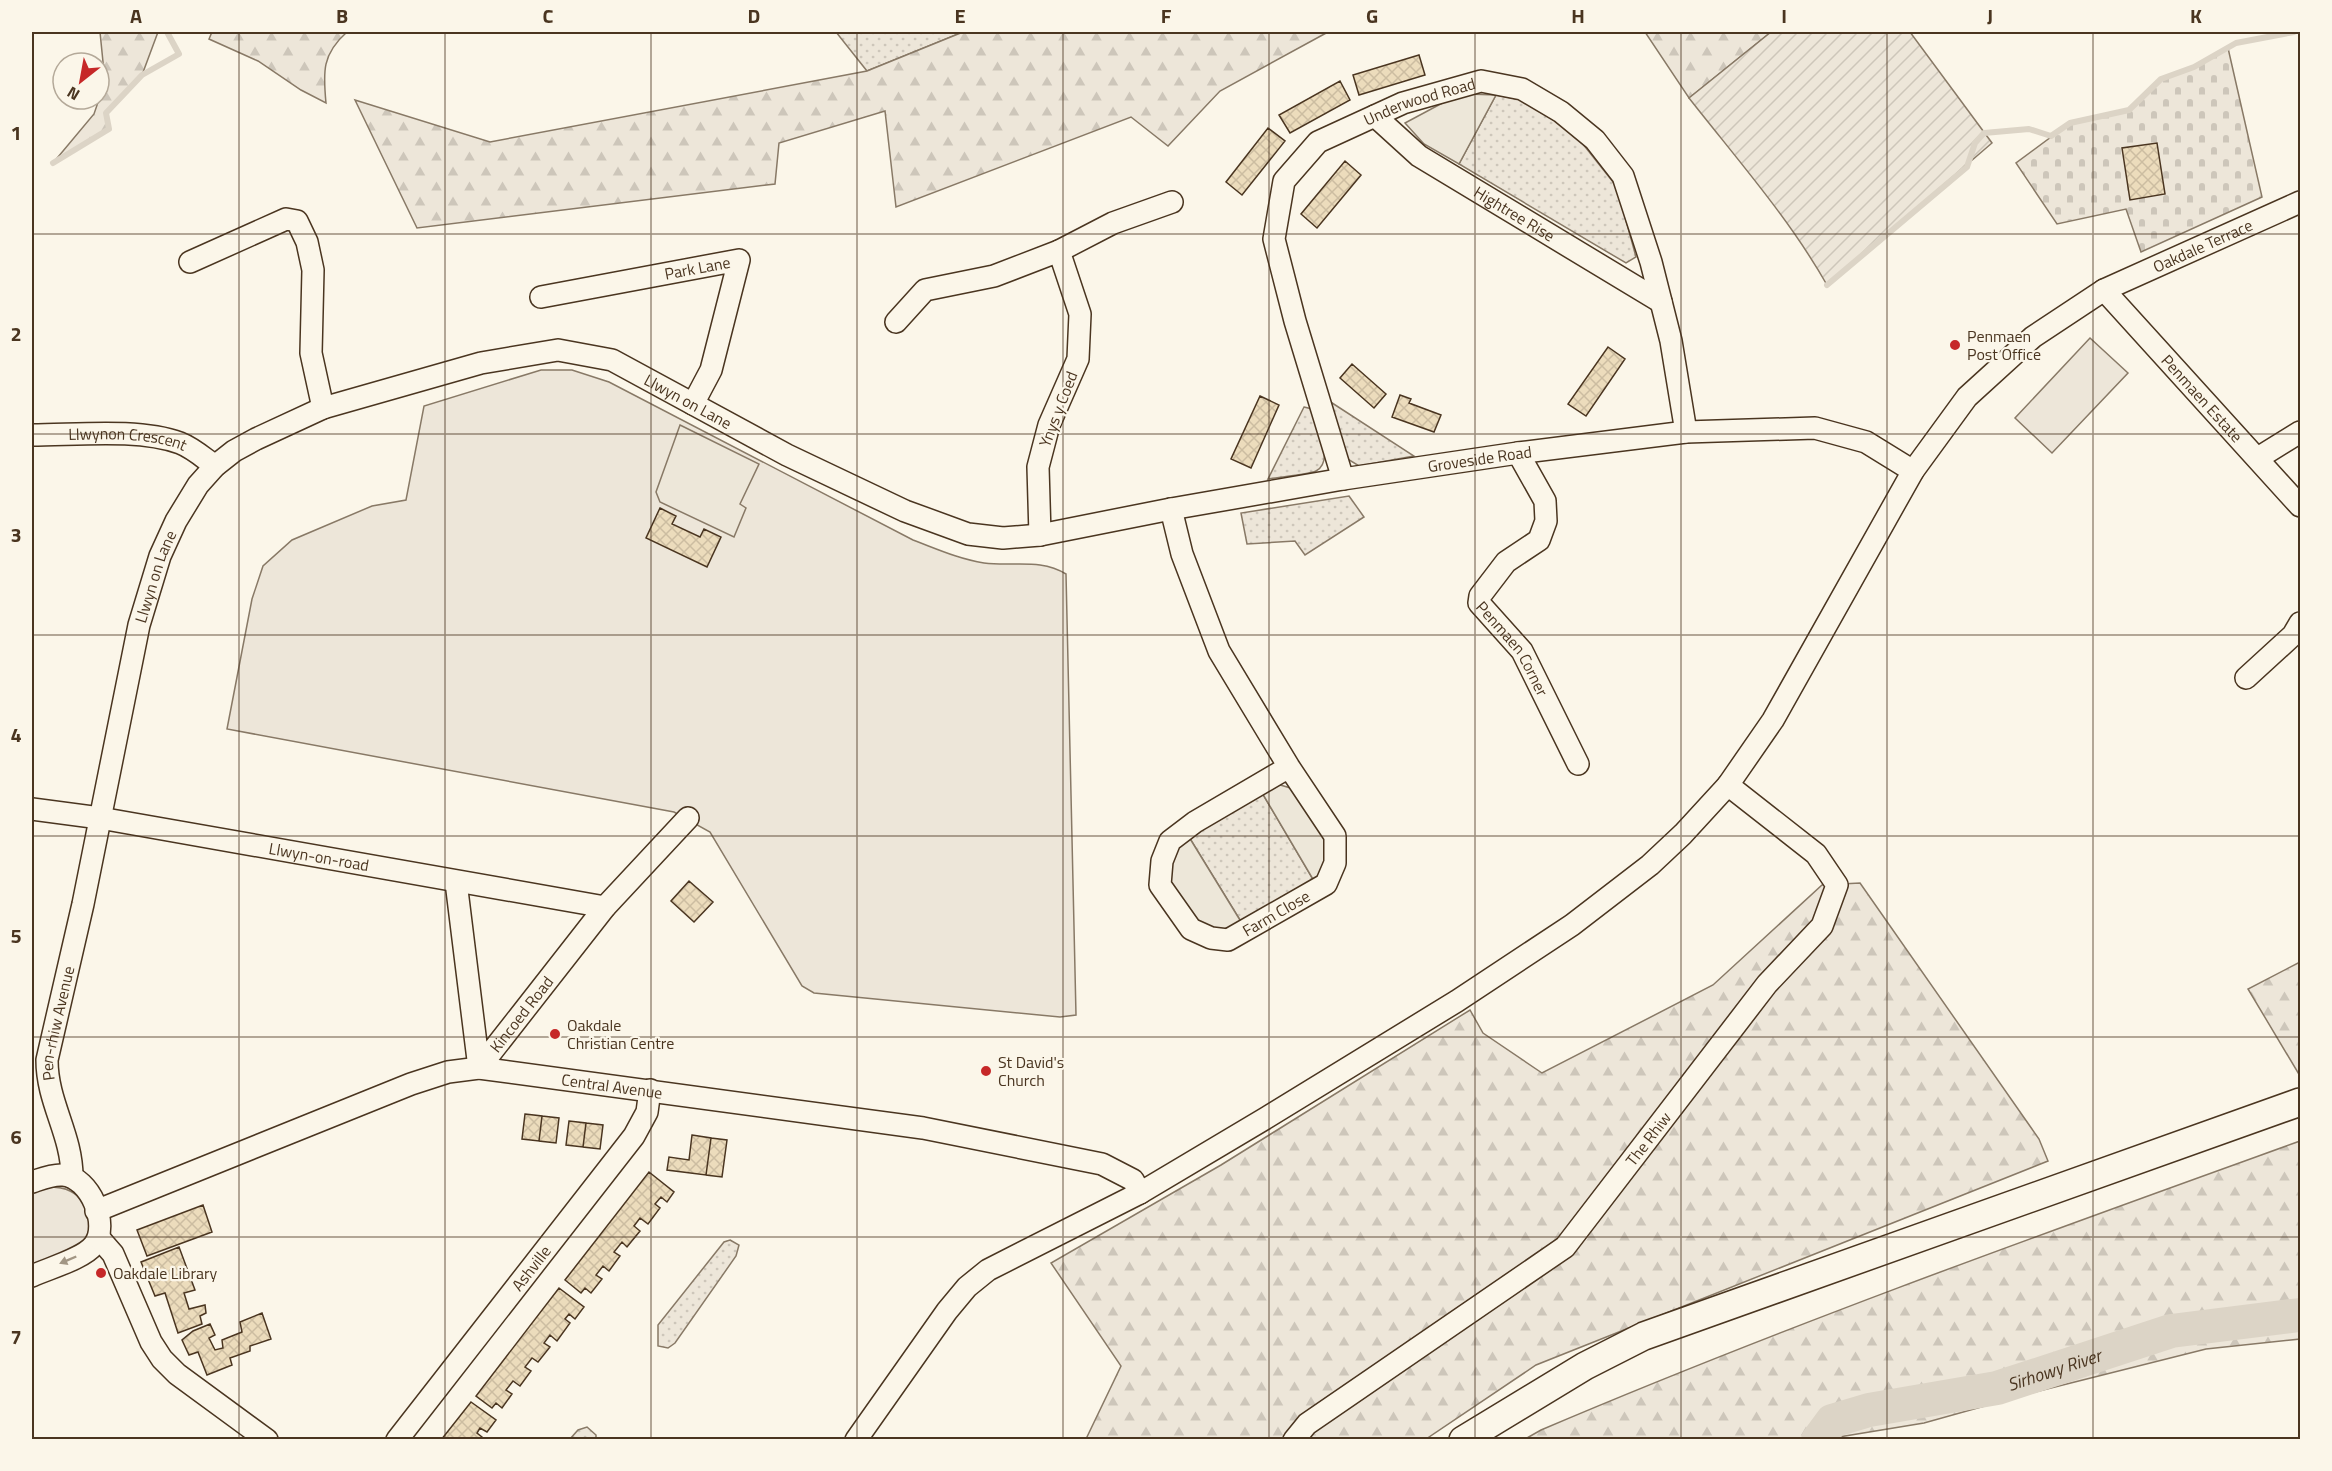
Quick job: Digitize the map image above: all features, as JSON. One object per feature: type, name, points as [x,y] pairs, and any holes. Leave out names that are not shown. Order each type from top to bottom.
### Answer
[{"type":"main road","points":[[1463,1440],[1585,1366],[1644,1336],[2301,1102]]},
{"type":"street","name":"Underwood Road","points":[[1343,479],[1294,321],[1274,239],[1284,181],[1318,142],[1403,103],[1481,81],[1522,89],[1561,112],[1595,140],[1623,176],[1651,262],[1671,341],[1686,432]]},
{"type":"street","name":"Hightree Rise","points":[[1375,116],[1419,156],[1661,302]]},
{"type":"street","points":[[896,322],[925,290],[994,276],[1059,251],[1113,223],[1172,202]]},
{"type":"street","name":"Oakdale Terrace","points":[[856,1440],[946,1311],[967,1287],[988,1270],[1140,1193],[1266,1118],[1457,1001],[1572,925],[1650,865],[1683,834],[1728,785],[1773,720],[1913,471],[1967,397],[2033,337],[2104,290],[2301,202]]},
{"type":"street","points":[[190,262],[286,219],[297,221],[307,242],[313,270],[311,353],[322,408]]},
{"type":"street","name":"Ynys y Coed","points":[[1040,535],[1038,467],[1049,425],[1078,359],[1080,314],[1059,251]]},
{"type":"street","name":"Park Lane","points":[[541,297],[739,260],[711,370],[693,404]]},
{"type":"street","name":"Penmaen Estate","points":[[2104,290],[2301,506]]},
{"type":"street","name":"Llwyn on Lane","points":[[100,818],[139,626],[154,574],[176,521],[198,485],[215,466],[256,439],[322,408],[481,363],[558,350],[612,360],[787,455],[905,511],[968,534],[1002,538],[1040,535]]},
{"type":"street","name":"Groveside Road","points":[[1040,535],[1343,479],[1518,453],[1686,432],[1815,428],[1866,442],[1913,471]]},
{"type":"street","points":[[2258,458],[2301,432]]},
{"type":"street","name":"Llwynon Crescent","points":[[32,435],[160,437],[182,444],[215,466]]},
{"type":"street","name":"Penmaen Corner","points":[[1518,453],[1545,501],[1546,521],[1539,540],[1506,562],[1480,596],[1479,603],[1522,651],[1578,764]]},
{"type":"street","name":"Farm Close","points":[[1171,509],[1182,554],[1219,651],[1289,767],[1335,836],[1335,863],[1326,884],[1228,940],[1211,938],[1191,929],[1160,885],[1162,861],[1170,841],[1195,822],[1289,767]]},
{"type":"street","points":[[2246,678],[2293,635],[2301,623]]},
{"type":"street","name":"The Rhiw","points":[[1294,1440],[1307,1424],[1565,1247],[1767,984],[1822,926],[1837,885],[1816,854],[1728,785]]},
{"type":"street","name":"Llwyn-on-road","points":[[32,809],[100,818],[605,907]]},
{"type":"street","name":"Pen-rhiw Avenue","points":[[72,1177],[72,1156],[47,1081],[47,1060],[100,818]]},
{"type":"street","name":"Kincoed Road","points":[[479,1068],[605,907],[688,818]]},
{"type":"street","name":"Kincoed Road","points":[[456,882],[479,1068]]},
{"type":"street","name":"Central Avenue","points":[[96,1211],[411,1084],[448,1072],[479,1068],[924,1128],[1101,1164],[1133,1180],[1140,1193]]},
{"type":"street","name":"Ashville","points":[[397,1440],[634,1136],[647,1112],[650,1090]]},
{"type":"street","points":[[32,1182],[63,1175],[81,1182],[88,1192],[101,1226],[99,1238],[93,1247],[83,1254],[32,1275]]},
{"type":"street","points":[[99,1238],[113,1254],[152,1342],[162,1359],[177,1374],[267,1440]]},
{"type":"green space","points":[[100,32],[158,32],[142,75],[111,108],[111,51],[102,51]]},
{"type":"green space","points":[[212,32],[347,32],[333,48],[326,64],[324,82],[326,103],[301,90],[258,61],[209,39]]},
{"type":"green space","points":[[836,32],[963,32],[867,71]]},
{"type":"green space","points":[[963,32],[1328,32],[1220,91],[1168,146],[1131,117],[896,207],[885,111],[779,143],[775,184],[417,228],[355,100],[490,142],[867,71]]},
{"type":"green space","points":[[1645,32],[1771,32],[1689,98]]},
{"type":"green space","points":[[1771,32],[1910,32],[1992,143],[1827,285],[1779,212],[1689,98]]},
{"type":"green space","points":[[2228,48],[2262,197],[2141,252],[2126,209],[2057,224],[2016,163],[2070,123],[2129,110],[2161,79],[2194,67]]},
{"type":"green space","points":[[1496,95],[1527,101],[1571,129],[1617,187],[1636,257],[1626,263],[1459,164]]},
{"type":"green space","points":[[95,111],[108,111],[106,113],[109,129],[53,163]]},
{"type":"green space","points":[[2090,338],[2128,373],[2052,453],[2015,418]]},
{"type":"green space","points":[[541,370],[572,370],[609,382],[913,540],[984,563],[1046,566],[1066,574],[1076,1015],[1060,1017],[814,993],[802,986],[710,832],[674,812],[227,729],[252,599],[263,566],[292,540],[372,506],[406,500],[424,406]]},
{"type":"green space","points":[[1326,399],[1414,456],[1359,466],[1346,458]]},
{"type":"green space","points":[[1304,407],[1312,409],[1323,442],[1324,459],[1321,466],[1316,471],[1300,475],[1268,479]]},
{"type":"green space","points":[[1349,496],[1364,517],[1305,555],[1295,541],[1247,544],[1241,513]]},
{"type":"green space","points":[[1261,791],[1314,881],[1243,925],[1189,837]]},
{"type":"green space","points":[[1860,883],[2039,1139],[2048,1161],[1536,1365],[1426,1439],[1086,1439],[1121,1366],[1051,1263],[1221,1165],[1470,1010],[1483,1033],[1542,1073],[1713,985],[1822,885]]},
{"type":"green space","points":[[2300,962],[2300,1076],[2248,989]]},
{"type":"green space","points":[[2300,1141],[2300,1339],[2206,1349],[2035,1392],[1924,1423],[1835,1439],[1525,1439],[1541,1430],[1635,1391],[1823,1316]]},
{"type":"green space","points":[[47,1187],[65,1189],[82,1200],[90,1221],[89,1229],[87,1236],[72,1250],[32,1266],[32,1192]]},
{"type":"green space","points":[[730,1240],[739,1245],[736,1256],[675,1343],[668,1348],[658,1346],[658,1325],[724,1242]]},
{"type":"green space","points":[[587,1427],[596,1435],[596,1439],[570,1439],[578,1430]]},
{"type":"shaded area","points":[[1468,94],[1496,95],[1459,164],[1424,144],[1405,123],[1448,100]]},
{"type":"shaded area","points":[[680,425],[759,464],[740,504],[746,508],[734,537],[660,502],[656,492]]},
{"type":"shaded area","points":[[1277,784],[1297,790],[1327,840],[1323,870],[1314,881],[1261,791]]},
{"type":"shaded area","points":[[1189,837],[1243,925],[1225,932],[1193,923],[1168,883],[1176,847]]},
{"type":"building","points":[[1419,55],[1425,75],[1359,95],[1353,75]]},
{"type":"building","points":[[1340,81],[1350,100],[1290,133],[1279,115]]},
{"type":"building","points":[[1268,128],[1285,141],[1242,195],[1226,182]]},
{"type":"building","points":[[2157,143],[2165,194],[2130,200],[2122,148]]},
{"type":"building","points":[[1345,161],[1361,175],[1317,228],[1301,214]]},
{"type":"building","points":[[1608,347],[1625,359],[1586,416],[1568,404]]},
{"type":"building","points":[[1352,364],[1386,394],[1374,408],[1340,378]]},
{"type":"building","points":[[1400,395],[1411,399],[1409,403],[1441,415],[1434,432],[1392,417]]},
{"type":"building","points":[[1260,396],[1279,405],[1251,468],[1231,459]]},
{"type":"building","points":[[660,508],[676,516],[672,524],[700,537],[704,529],[721,537],[707,567],[646,538]]},
{"type":"building","points":[[689,881],[713,902],[694,922],[671,901]]},
{"type":"building","points":[[525,1114],[542,1116],[539,1141],[522,1139]]},
{"type":"building","points":[[542,1116],[559,1118],[556,1143],[539,1141]]},
{"type":"building","points":[[569,1121],[586,1123],[583,1147],[566,1145]]},
{"type":"building","points":[[586,1123],[603,1125],[600,1149],[583,1147]]},
{"type":"building","points":[[692,1135],[711,1138],[706,1175],[667,1170],[669,1157],[689,1160]]},
{"type":"building","points":[[711,1138],[727,1140],[722,1177],[706,1175]]},
{"type":"building","points":[[649,1172],[674,1192],[667,1202],[661,1197],[655,1204],[660,1208],[648,1224],[640,1218],[634,1226],[640,1231],[627,1247],[622,1242],[614,1252],[620,1256],[609,1271],[603,1266],[596,1275],[602,1279],[591,1293],[585,1288],[581,1293],[565,1280]]},
{"type":"building","points":[[203,1205],[212,1232],[147,1256],[137,1230]]},
{"type":"building","points":[[179,1247],[195,1290],[184,1293],[189,1309],[205,1305],[206,1313],[200,1316],[202,1324],[178,1333],[165,1293],[155,1296],[141,1262]]},
{"type":"building","points":[[559,1288],[584,1307],[575,1319],[569,1314],[565,1319],[570,1323],[557,1341],[550,1335],[544,1343],[550,1347],[538,1362],[532,1358],[525,1367],[531,1371],[520,1386],[513,1381],[506,1390],[512,1394],[502,1408],[496,1403],[492,1408],[476,1396]]},
{"type":"building","points":[[262,1313],[271,1339],[250,1346],[250,1351],[230,1358],[232,1365],[207,1375],[198,1352],[189,1355],[182,1340],[193,1331],[210,1324],[215,1335],[209,1338],[215,1350],[223,1348],[222,1340],[242,1332],[240,1322]]},
{"type":"building","points":[[471,1402],[496,1420],[487,1432],[480,1428],[477,1433],[482,1437],[479,1440],[441,1440]]},
{"type":"waterway","points":[[53,163],[109,129],[106,113],[142,75],[179,54],[167,32]]},
{"type":"waterway","points":[[1827,285],[1967,167],[1975,143],[1984,133],[2029,129],[2051,136],[2070,123],[2129,110],[2161,79],[2194,67],[2236,43],[2294,32]]},
{"type":"waterway","name":"Sirhowy River","points":[[1818,1440],[1832,1421],[1869,1410],[1997,1388],[2171,1331],[2300,1315]]},
{"type":"place","name":"Penmaen Post Office","points":[[1955,345]]},
{"type":"place","name":"Oakdale Christian Centre","points":[[555,1034]]},
{"type":"place","name":"St David's Church","points":[[986,1071]]},
{"type":"place","name":"Oakdale Library","points":[[101,1273]]}]
